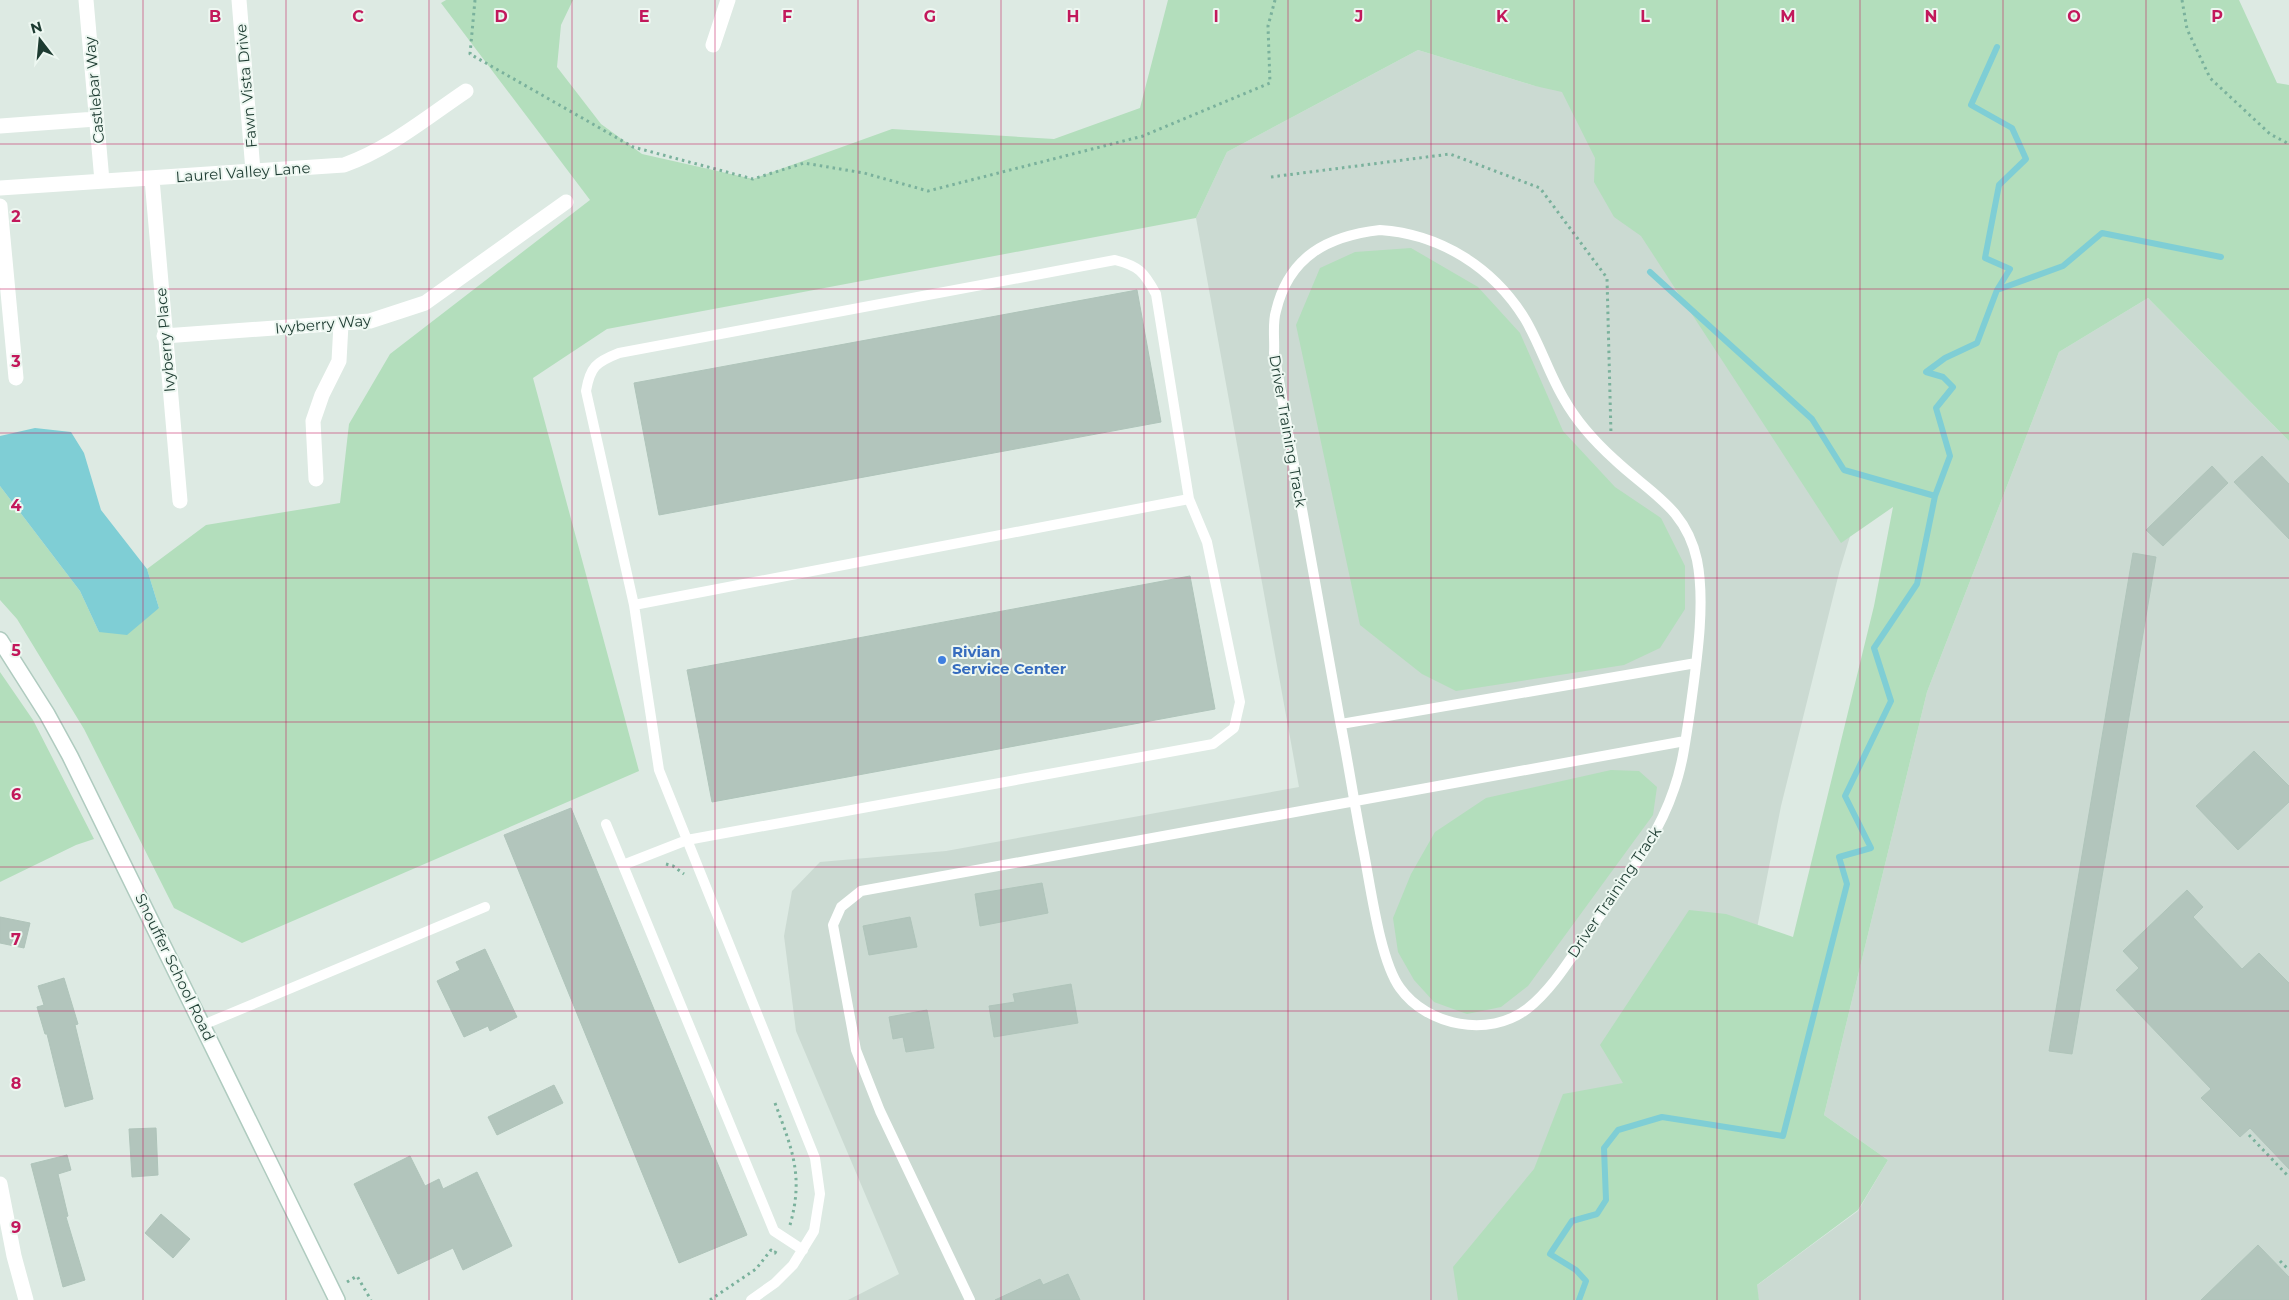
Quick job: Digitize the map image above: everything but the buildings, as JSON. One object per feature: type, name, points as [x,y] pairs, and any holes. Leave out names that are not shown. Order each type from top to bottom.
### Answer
[{"type":"street","name":"Castlebar Way","points":[[86,0],[102,181]]},
{"type":"street","name":"Fawn Vista Drive","points":[[239,0],[253,171]]},
{"type":"street","points":[[713,45],[728,0]]},
{"type":"street","name":"Laurel Valley Lane","points":[[0,188],[344,165],[366,157],[466,91]]},
{"type":"street","points":[[0,126],[96,119]]},
{"type":"street","name":"Ivyberry Place","points":[[152,179],[164,336],[180,501]]},
{"type":"street","name":"Ivyberry Way","points":[[164,336],[370,321],[425,303],[566,202]]},
{"type":"street","points":[[0,206],[16,378]]},
{"type":"street","points":[[316,479],[313,421],[322,395],[339,361],[340,324]]},
{"type":"street","name":"Snouffer School Road","points":[[0,640],[47,714],[70,756],[337,1300]]},
{"type":"street","points":[[0,1184],[14,1256],[26,1300]]},
{"type":"lane","name":"Driver Training Track","points":[[1380,230],[1405,232],[1438,242],[1469,260],[1502,288],[1525,320],[1564,399],[1586,431],[1612,458],[1671,507],[1687,532],[1696,556],[1700,582],[1696,663],[1685,741],[1675,786],[1657,832],[1558,976],[1526,1010],[1502,1021],[1472,1025],[1443,1021],[1420,1009],[1398,987],[1385,956],[1354,802],[1274,353],[1275,312],[1287,284],[1304,258],[1326,244],[1353,233],[1380,230]]},
{"type":"lane","points":[[624,865],[687,840],[1213,744],[1234,728],[1240,702],[1206,542],[1189,499],[1156,294],[1145,275],[1133,264],[1115,260],[629,351],[602,359],[590,372],[586,391],[634,605],[660,770],[687,840],[815,1158],[820,1194],[814,1231],[793,1265],[775,1283],[751,1300]]},
{"type":"lane","points":[[634,605],[1189,499]]},
{"type":"lane","points":[[1341,724],[1696,663]]},
{"type":"lane","points":[[970,1300],[880,1111],[856,1050],[833,926],[841,907],[861,891],[1685,741]]},
{"type":"lane","points":[[606,824],[774,1231],[803,1250]]},
{"type":"lane","points":[[203,1025],[485,907]]},
{"type":"path","points":[[474,0],[470,54],[633,148],[753,179],[804,164],[864,173],[928,191],[1143,136],[1270,82],[1268,26],[1275,0]]},
{"type":"path","points":[[2182,0],[2188,29],[2210,78],[2270,134],[2289,144]]},
{"type":"path","points":[[1271,177],[1450,154],[1540,188],[1607,278],[1612,458]]},
{"type":"path","points":[[658,866],[666,864],[673,866],[685,876]]},
{"type":"path","points":[[710,1300],[756,1269],[771,1250],[775,1253],[790,1224],[795,1200],[796,1171],[794,1154],[772,1098]]},
{"type":"path","points":[[2249,1135],[2289,1177]]},
{"type":"path","points":[[2280,1261],[2289,1270]]},
{"type":"path","points":[[347,1282],[357,1276],[371,1300]]},
{"type":"shaded area","points":[[1418,50],[1535,86],[1975,128],[1840,569],[1781,806],[1684,1300],[848,1300],[899,1274],[796,1031],[784,936],[792,891],[820,862],[946,851],[1299,787],[1196,218],[1227,152]]},
{"type":"shaded area","points":[[2148,298],[2289,441],[2289,1300],[1759,1300],[1756,1286],[1858,1211],[1888,1160],[1824,1115],[1927,692],[2059,352]]},
{"type":"green space","points":[[446,0],[573,0],[561,25],[557,67],[601,124],[642,154],[753,179],[892,129],[1054,139],[1140,108],[1168,0],[2239,0],[2277,83],[2289,85],[2289,441],[2148,298],[2059,352],[1927,692],[1824,1115],[1888,1160],[1858,1210],[1757,1285],[1759,1300],[1458,1300],[1453,1267],[1534,1169],[1563,1094],[1623,1083],[1600,1045],[1689,910],[1726,914],[1793,937],[1874,606],[1893,507],[1841,543],[1641,236],[1614,217],[1594,182],[1595,158],[1562,92],[1535,86],[1418,50],[1227,152],[1196,218],[607,329],[533,378],[639,771],[242,943],[174,908],[84,729],[17,619],[0,600],[0,486],[80,591],[99,632],[159,608],[147,569],[206,525],[340,503],[349,424],[390,354],[590,200],[441,3]]},
{"type":"green space","points":[[1411,248],[1478,287],[1520,333],[1563,431],[1615,487],[1661,518],[1685,566],[1685,609],[1660,648],[1624,665],[1456,691],[1422,674],[1360,625],[1296,325],[1320,268],[1355,252]]},
{"type":"green space","points":[[0,672],[33,720],[94,839],[76,845],[0,882]]},
{"type":"green space","points":[[1611,770],[1639,771],[1657,787],[1653,815],[1528,986],[1501,1007],[1467,1014],[1434,1002],[1414,980],[1398,952],[1393,918],[1411,874],[1435,832],[1486,798]]},
{"type":"water","points":[[35,428],[71,432],[84,453],[101,510],[147,569],[159,608],[127,635],[99,632],[80,591],[0,486],[0,436]]},
{"type":"waterway","points":[[1997,47],[1971,105],[2012,128],[2026,159],[1999,185],[1985,258],[2010,269],[1997,290]]},
{"type":"waterway","points":[[1579,1300],[1586,1281],[1576,1270],[1550,1254],[1572,1221],[1597,1214],[1606,1200],[1604,1148],[1618,1130],[1662,1117],[1783,1136],[1847,884],[1839,857],[1871,848],[1845,796],[1891,701],[1874,648],[1917,584],[1935,496],[1950,456],[1936,408],[1953,387],[1943,377],[1926,372],[1945,358],[1977,343],[1997,290],[2063,266],[2102,233],[2221,257]]},
{"type":"waterway","points":[[1650,272],[1812,419],[1844,470],[1935,496]]},
{"type":"place","name":"Rivian Service Center","points":[[942,660]]}]
